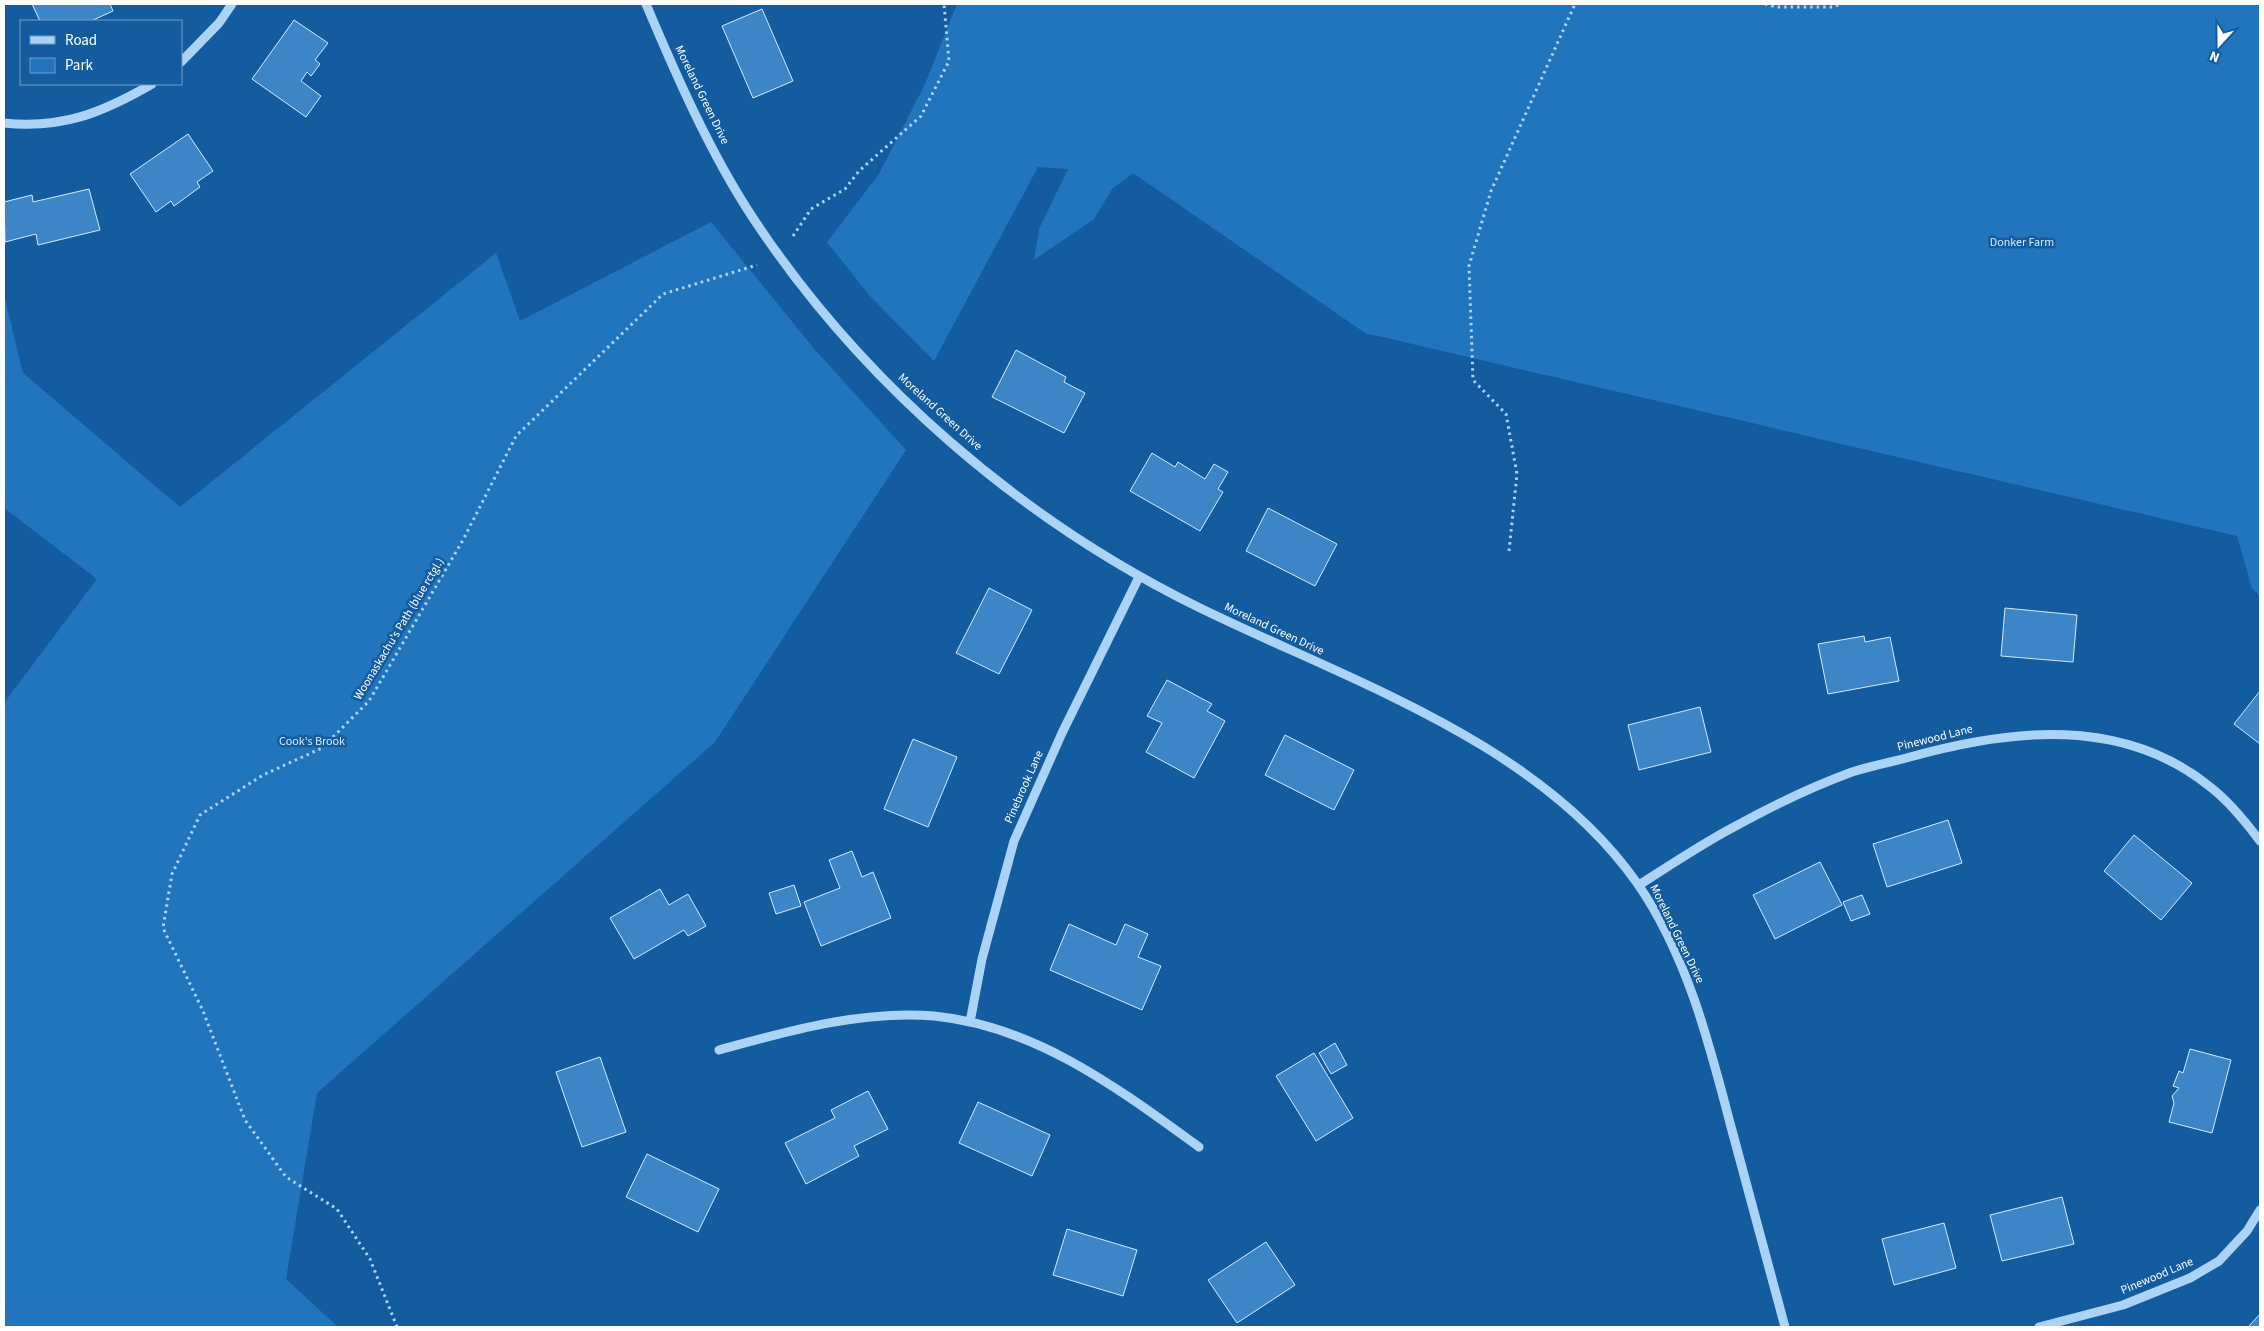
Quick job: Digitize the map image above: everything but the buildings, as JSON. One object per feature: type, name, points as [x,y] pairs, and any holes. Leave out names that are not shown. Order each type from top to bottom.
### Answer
[{"type":"street","points":[[182,61],[219,23],[232,4]]},
{"type":"street","name":"Moreland Green Drive","points":[[646,4],[667,53],[720,162],[750,215],[780,257],[824,312],[865,358],[949,440],[1040,515],[1139,578],[1402,704],[1505,760],[1556,798],[1597,836],[1639,885],[1665,932],[1692,992],[1710,1046],[1785,1327]]},
{"type":"street","points":[[4,123],[49,124],[76,119],[103,110],[150,85]]},
{"type":"street","name":"Pinebrook Lane","points":[[970,1022],[982,959],[1014,841],[1058,742],[1139,578]]},
{"type":"street","name":"Pinewood Lane","points":[[1639,885],[1732,828],[1852,772],[1959,743],[2013,735],[2081,734],[2115,740],[2148,750],[2180,766],[2209,786],[2239,813],[2260,841]]},
{"type":"street","points":[[719,1050],[780,1033],[843,1020],[892,1016],[933,1016],[970,1022],[1029,1040],[1070,1061],[1116,1089],[1199,1148]]},
{"type":"street","name":"Pinewood Lane","points":[[2039,1327],[2123,1305],[2190,1278],[2218,1261],[2247,1230],[2260,1210]]},
{"type":"path","points":[[780,257],[811,209],[845,188],[860,171],[921,116],[948,61],[944,4]]},
{"type":"path","points":[[1510,551],[1517,474],[1506,414],[1473,380],[1469,266],[1491,192],[1575,4]]},
{"type":"path","points":[[1765,4],[1777,7],[1833,6],[1840,4]]},
{"type":"path","name":"Woonaskachu's Path (blue rctgl.)","points":[[397,1327],[370,1259],[337,1210],[286,1177],[245,1120],[203,1012],[163,928],[172,874],[200,815],[264,775],[322,748],[369,701],[462,540],[516,436],[663,294],[780,257]]},
{"type":"green space","name":"Donker Farm","points":[[957,4],[2260,4],[2260,596],[2252,588],[2237,536],[1365,333],[1133,173],[1112,189],[1094,219],[1034,260],[1039,229],[1068,169],[1038,167],[934,361],[869,295],[827,242],[879,174],[925,84]]},
{"type":"green space","name":"Cook's Brook","points":[[711,222],[816,351],[906,450],[715,742],[317,1093],[286,1279],[338,1327],[4,1327],[4,703],[97,579],[4,508],[4,295],[23,373],[180,507],[496,253],[520,321]]}]
